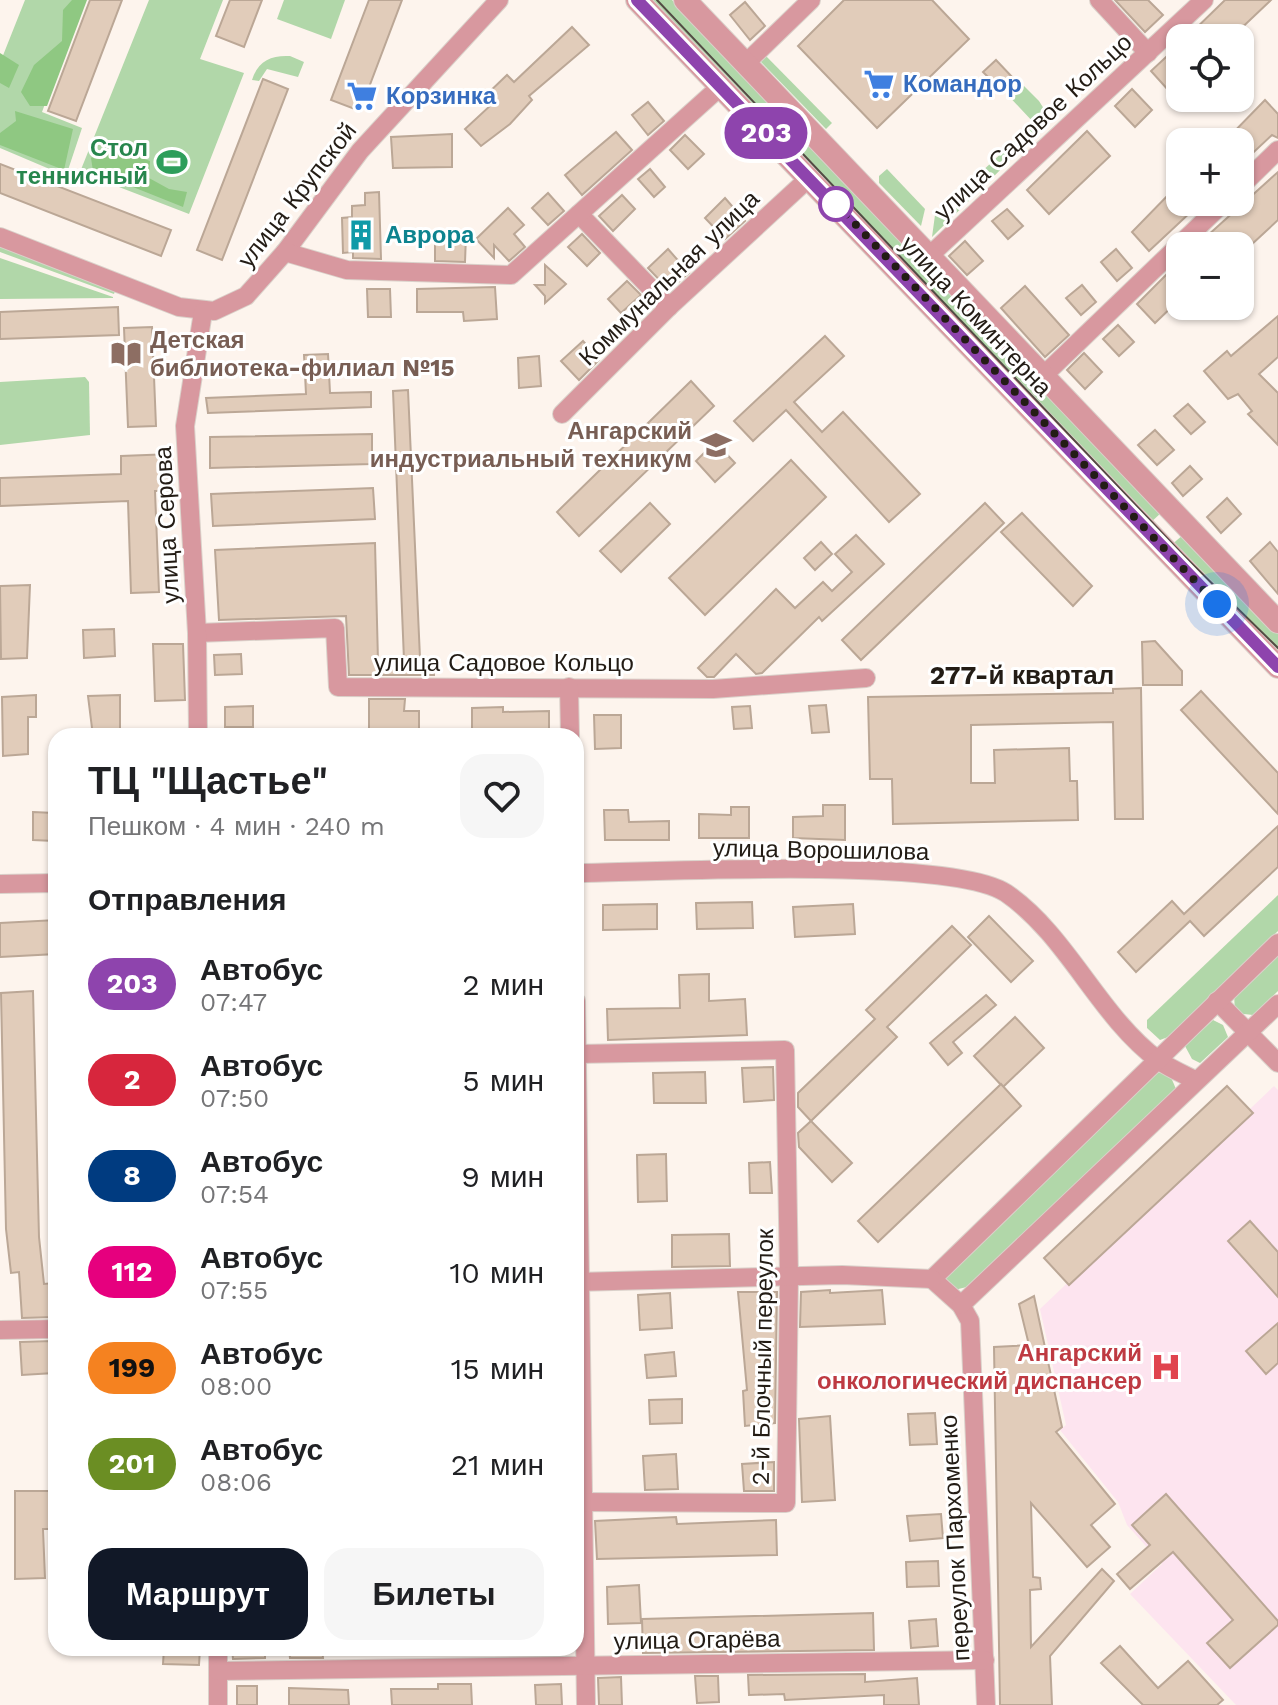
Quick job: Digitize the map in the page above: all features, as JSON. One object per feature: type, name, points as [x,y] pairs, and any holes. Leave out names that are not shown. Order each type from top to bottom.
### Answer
[{"type":"street","name":"улица Крупской","points":[[203,312],[221,309],[246,296],[285,252],[360,151],[499,0]]},
{"type":"street","name":"улица Коминтерна","points":[[637,0],[1278,667]]},
{"type":"street","name":"улица Коминтерна","points":[[685,0],[1278,622]]},
{"type":"street","points":[[745,64],[811,0]]},
{"type":"street","points":[[1099,0],[1148,53]]},
{"type":"street","name":"улица Садовое Кольцо","points":[[929,256],[1204,0]]},
{"type":"street","points":[[285,252],[347,270],[511,275],[721,86]]},
{"type":"street","points":[[1254,173],[1278,150]]},
{"type":"street","name":"Коммунальная улица","points":[[562,414],[669,307],[810,177]]},
{"type":"street","points":[[579,214],[669,307]]},
{"type":"street","points":[[1043,376],[1209,216]]},
{"type":"street","points":[[0,237],[179,307],[203,312]]},
{"type":"street","name":"улица Серова","points":[[198,728],[197,633],[185,426],[203,312]]},
{"type":"street","points":[[1156,541],[1178,520]]},
{"type":"street","name":"улица Садовое Кольцо","points":[[197,633],[335,628],[338,687],[713,689],[866,678]]},
{"type":"street","points":[[569,687],[570,728]]},
{"type":"street","name":"улица Ворошилова","points":[[584,873],[878,871],[988,884],[1005,893],[1036,921],[1157,1060]]},
{"type":"street","points":[[0,884],[48,883]]},
{"type":"street","points":[[932,1279],[1278,943]]},
{"type":"street","points":[[1217,1001],[1278,1063]]},
{"type":"street","points":[[584,1282],[789,1276],[932,1279],[966,1313],[1195,1080],[1278,1004]]},
{"type":"street","name":"2-й Блочный переулок","points":[[584,1054],[785,1050],[789,1276],[786,1503],[584,1502]]},
{"type":"street","points":[[1157,1060],[1195,1080]]},
{"type":"street","name":"переулок Пархоменко","points":[[966,1313],[986,1705]]},
{"type":"street","points":[[0,1330],[48,1329]]},
{"type":"street","points":[[584,1632],[586,1705]]},
{"type":"street","points":[[218,1656],[218,1705]]},
{"type":"street","name":"улица Огарёва","points":[[218,1671],[985,1660]]},
{"type":"shaded area","name":"Ангарский онкологический диспансер","points":[[1274,1086],[1278,1090],[1278,1705],[1236,1705],[1130,1594],[1162,1564],[1127,1525],[1118,1502],[1060,1430],[1066,1425],[1040,1309]]},
{"type":"green space","points":[[25,0],[83,0],[42,112],[82,128],[66,176],[0,148],[0,63]]},
{"type":"green space","points":[[72,0],[87,0],[47,106],[30,106],[21,92],[34,65],[62,41],[63,10]]},
{"type":"green space","points":[[149,0],[223,0],[200,59],[244,73],[189,214],[80,172]]},
{"type":"green space","points":[[284,0],[345,0],[331,39],[277,19]]},
{"type":"green space","points":[[645,0],[672,0],[1162,512],[1149,524]]},
{"type":"green space","points":[[0,53],[19,65],[9,88],[0,83]]},
{"type":"green space","points":[[764,54],[832,123],[826,129],[760,61]]},
{"type":"green space","points":[[290,56],[304,62],[298,77],[267,69],[259,81],[252,80],[266,60]]},
{"type":"green space","points":[[1017,79],[1039,101],[1051,120],[932,237],[935,215],[1034,123],[1004,91]]},
{"type":"green space","points":[[15,111],[73,129],[64,170],[0,145],[0,133],[16,121]]},
{"type":"green space","points":[[105,145],[150,161],[149,178],[169,189],[187,192],[183,207],[93,171],[91,158]]},
{"type":"green space","points":[[887,169],[925,209],[921,226],[879,183],[879,176]]},
{"type":"green space","points":[[0,247],[116,288],[114,294],[0,252]]},
{"type":"green space","points":[[0,258],[113,297],[113,298],[0,299]]},
{"type":"green space","points":[[85,377],[89,382],[90,435],[0,445],[0,382]]},
{"type":"green space","points":[[1183,535],[1278,633],[1278,658],[1170,546]]},
{"type":"green space","points":[[1278,895],[1278,931],[1168,1037],[1160,1040],[1147,1028],[1147,1020]]},
{"type":"green space","points":[[1278,953],[1278,991],[1253,1015],[1235,1013],[1234,993]]},
{"type":"green space","points":[[1213,1020],[1223,1025],[1228,1037],[1200,1063],[1192,1059],[1185,1046]]},
{"type":"green space","points":[[1156,1072],[1170,1075],[1176,1089],[971,1286],[950,1291],[945,1276]]},
{"type":"building","points":[[90,0],[122,0],[76,121],[48,111]]},
{"type":"building","points":[[230,0],[262,0],[244,47],[216,36]]},
{"type":"building","points":[[369,0],[402,0],[360,111],[331,100]]},
{"type":"building","name":"Командор","points":[[844,0],[932,0],[969,39],[877,128],[798,46]]},
{"type":"building","points":[[1115,0],[1148,0],[1163,15],[1145,32]]},
{"type":"building","points":[[1225,0],[1271,0],[1246,24],[1200,24]]},
{"type":"building","points":[[745,2],[765,26],[750,40],[730,15]]},
{"type":"building","points":[[572,27],[589,45],[529,96],[532,100],[510,124],[481,146],[465,129],[491,105],[484,97],[507,75],[514,82]]},
{"type":"building","points":[[1166,57],[1166,88],[1151,71]]},
{"type":"building","points":[[996,60],[1014,79],[1002,91],[983,72]]},
{"type":"building","points":[[263,79],[288,89],[222,260],[197,250]]},
{"type":"building","points":[[1132,89],[1152,110],[1135,127],[1115,106]]},
{"type":"building","points":[[1265,100],[1278,114],[1278,138],[1272,135],[1254,152],[1254,128],[1238,128]]},
{"type":"building","points":[[648,102],[664,121],[648,135],[632,115]]},
{"type":"building","points":[[1087,131],[1110,156],[1049,214],[1027,190]]},
{"type":"building","points":[[616,132],[632,150],[582,195],[565,175]]},
{"type":"building","points":[[452,134],[452,167],[393,168],[391,137]]},
{"type":"building","points":[[685,135],[704,154],[688,169],[670,150]]},
{"type":"building","points":[[0,164],[171,230],[161,256],[0,193]]},
{"type":"building","points":[[650,169],[665,187],[654,197],[638,179]]},
{"type":"building","points":[[1278,172],[1278,220],[1254,242],[1254,232],[1212,232],[1229,216],[1254,216],[1254,194]]},
{"type":"building","name":"Аврора","points":[[379,192],[381,259],[353,258],[353,252],[343,253],[342,218],[352,217],[352,206],[365,205],[365,193]]},
{"type":"building","points":[[548,193],[564,211],[548,225],[532,208]]},
{"type":"building","points":[[622,195],[635,209],[613,231],[599,216]]},
{"type":"building","points":[[1166,197],[1166,216],[1187,216],[1149,251],[1132,232]]},
{"type":"building","points":[[725,198],[745,221],[725,239],[705,218]]},
{"type":"building","points":[[508,208],[524,225],[514,234],[525,247],[509,261],[494,245],[494,258],[476,239]]},
{"type":"building","points":[[1007,209],[1023,226],[1008,239],[992,221]]},
{"type":"building","points":[[435,234],[466,235],[465,262],[435,261]]},
{"type":"building","points":[[582,234],[600,253],[587,266],[568,247]]},
{"type":"building","points":[[965,241],[983,261],[967,275],[949,256]]},
{"type":"building","points":[[668,249],[689,273],[669,290],[648,268]]},
{"type":"building","points":[[1116,249],[1132,268],[1117,281],[1101,262]]},
{"type":"building","points":[[545,265],[566,284],[545,303],[545,296],[535,285],[545,285]]},
{"type":"building","points":[[1166,275],[1166,312],[1155,323],[1137,304]]},
{"type":"building","points":[[627,281],[641,295],[621,313],[608,299]]},
{"type":"building","points":[[1082,285],[1096,302],[1081,315],[1066,298]]},
{"type":"building","points":[[1025,286],[1069,335],[1045,357],[1001,308]]},
{"type":"building","points":[[495,287],[497,319],[464,321],[463,312],[417,312],[417,289]]},
{"type":"building","points":[[367,289],[390,289],[391,317],[368,317]]},
{"type":"building","points":[[118,307],[119,335],[0,339],[0,312]]},
{"type":"building","points":[[1278,316],[1278,357],[1259,374],[1278,393],[1278,445],[1248,414],[1252,411],[1238,394],[1228,399],[1204,371],[1227,351],[1231,356]]},
{"type":"building","points":[[1118,325],[1134,342],[1119,356],[1103,339]]},
{"type":"building","points":[[152,327],[156,426],[128,427],[124,328]]},
{"type":"building","points":[[825,336],[844,356],[794,402],[822,432],[843,412],[920,494],[889,522],[786,410],[753,441],[734,421]]},
{"type":"building","points":[[583,341],[599,360],[579,380],[561,361]]},
{"type":"building","points":[[1084,353],[1102,372],[1085,389],[1067,370]]},
{"type":"building","points":[[328,354],[330,393],[371,392],[371,407],[208,413],[206,398],[306,394],[304,355]]},
{"type":"building","points":[[539,356],[541,386],[519,388],[518,358]]},
{"type":"building","points":[[691,381],[714,406],[579,536],[557,512]]},
{"type":"building","points":[[408,390],[420,658],[434,658],[434,675],[349,675],[346,616],[219,620],[215,550],[375,543],[378,661],[404,660],[393,391]]},
{"type":"building","points":[[1188,404],[1205,422],[1191,434],[1174,416]]},
{"type":"building","points":[[1155,430],[1174,450],[1157,465],[1138,445]]},
{"type":"building","points":[[372,434],[372,464],[210,468],[210,437]]},
{"type":"building","points":[[715,442],[735,463],[715,482],[696,461]]},
{"type":"building","points":[[172,454],[173,491],[155,491],[159,592],[131,593],[128,501],[0,506],[0,478],[121,474],[121,456]]},
{"type":"building","points":[[791,460],[826,497],[705,615],[669,578]]},
{"type":"building","points":[[1190,466],[1202,479],[1183,496],[1172,483]]},
{"type":"building","points":[[373,488],[375,519],[213,526],[211,494]]},
{"type":"building","points":[[1227,498],[1241,514],[1221,533],[1207,517]]},
{"type":"building","points":[[650,503],[670,524],[621,572],[600,551]]},
{"type":"building","points":[[985,503],[1004,523],[861,660],[842,640]]},
{"type":"building","points":[[1022,513],[1092,586],[1073,606],[1001,532]]},
{"type":"building","points":[[856,535],[884,564],[822,621],[819,617],[762,673],[756,674],[736,654],[714,677],[707,677],[698,668],[776,589],[795,608],[823,582],[832,591],[852,572],[835,554]]},
{"type":"building","points":[[821,542],[832,554],[815,570],[804,558]]},
{"type":"building","points":[[1270,542],[1278,552],[1278,594],[1250,561]]},
{"type":"building","points":[[30,585],[27,658],[1,659],[0,586]]},
{"type":"building","points":[[114,629],[115,656],[84,658],[83,630]]},
{"type":"building","points":[[1155,641],[1182,671],[1182,685],[1143,685],[1142,642]]},
{"type":"building","points":[[153,644],[183,644],[185,700],[155,701]]},
{"type":"building","points":[[241,654],[242,674],[215,675],[214,655]]},
{"type":"building","points":[[1141,688],[1143,819],[1115,819],[1113,722],[971,725],[971,783],[995,783],[994,750],[1069,748],[1070,781],[1077,781],[1078,820],[893,824],[892,779],[870,779],[868,697],[1113,693],[1113,689]]},
{"type":"building","points":[[1201,691],[1278,773],[1278,814],[1181,710]]},
{"type":"building","points":[[36,695],[36,717],[28,717],[28,754],[3,756],[2,697]]},
{"type":"building","points":[[120,695],[120,728],[92,728],[88,696]]},
{"type":"building","points":[[369,699],[405,699],[404,711],[419,711],[419,728],[369,728]]},
{"type":"building","points":[[826,705],[829,732],[812,733],[809,706]]},
{"type":"building","points":[[253,706],[253,727],[225,727],[225,707]]},
{"type":"building","points":[[750,706],[752,728],[734,729],[732,707]]},
{"type":"building","points":[[503,707],[503,712],[549,711],[549,728],[472,728],[472,708]]},
{"type":"building","points":[[594,715],[621,715],[621,748],[595,749]]},
{"type":"building","points":[[823,805],[845,805],[845,840],[793,838],[793,817],[823,816]]},
{"type":"building","points":[[731,807],[749,807],[749,838],[699,838],[699,814],[731,815]]},
{"type":"building","points":[[604,810],[628,810],[629,822],[669,821],[669,840],[605,840]]},
{"type":"building","points":[[33,812],[48,813],[48,841],[33,840]]},
{"type":"building","points":[[1278,826],[1278,867],[1204,936],[1190,921],[1136,972],[1118,952],[1172,901],[1184,914]]},
{"type":"building","points":[[752,902],[753,928],[697,929],[696,903]]},
{"type":"building","points":[[657,904],[657,929],[603,930],[603,905]]},
{"type":"building","points":[[853,904],[855,934],[795,937],[793,907]]},
{"type":"building","points":[[989,916],[1033,961],[1011,982],[968,937]]},
{"type":"building","points":[[48,920],[48,954],[0,957],[0,923]]},
{"type":"building","points":[[952,926],[971,945],[887,1027],[897,1037],[811,1121],[798,1107],[798,1093],[875,1019],[866,1010]]},
{"type":"building","points":[[709,974],[709,1001],[745,999],[747,1035],[608,1040],[607,1009],[680,1008],[679,975]]},
{"type":"building","points":[[33,991],[39,1237],[44,1284],[48,1284],[48,1317],[22,1318],[19,1272],[11,1273],[6,1229],[1,993]]},
{"type":"building","points":[[986,995],[996,1005],[953,1042],[962,1053],[948,1065],[930,1043]]},
{"type":"building","points":[[1015,1017],[1044,1048],[1003,1087],[974,1056]]},
{"type":"building","points":[[773,1067],[774,1100],[744,1102],[742,1068]]},
{"type":"building","points":[[705,1072],[706,1103],[654,1103],[653,1073]]},
{"type":"building","points":[[1001,1084],[1021,1106],[878,1242],[858,1221]]},
{"type":"building","points":[[1227,1086],[1253,1113],[1069,1285],[1044,1258]]},
{"type":"building","points":[[811,1121],[852,1163],[832,1182],[799,1147],[798,1133]]},
{"type":"building","points":[[666,1154],[667,1201],[638,1202],[637,1155]]},
{"type":"building","points":[[770,1162],[772,1193],[750,1193],[749,1163]]},
{"type":"building","points":[[1250,1221],[1278,1252],[1278,1297],[1228,1241]]},
{"type":"building","points":[[729,1234],[730,1266],[672,1267],[672,1235]]},
{"type":"building","points":[[830,1290],[830,1293],[882,1290],[885,1324],[800,1327],[801,1292]]},
{"type":"building","points":[[738,1292],[777,1292],[775,1423],[745,1426],[743,1391],[747,1390]]},
{"type":"building","points":[[670,1293],[672,1328],[640,1330],[638,1295]]},
{"type":"building","points":[[1034,1296],[1062,1427],[1056,1432],[1115,1504],[1091,1525],[1110,1547],[1087,1567],[1031,1503],[1033,1577],[1040,1578],[1041,1589],[1030,1590],[1031,1647],[1102,1569],[1114,1581],[1050,1656],[1052,1705],[1000,1705],[994,1347],[1029,1345],[1019,1304]]},
{"type":"building","points":[[1278,1323],[1278,1363],[1266,1374],[1246,1351]]},
{"type":"building","points":[[48,1341],[48,1373],[22,1375],[20,1342]]},
{"type":"building","points":[[674,1352],[676,1376],[647,1378],[645,1355]]},
{"type":"building","points":[[682,1399],[682,1423],[650,1424],[649,1400]]},
{"type":"building","points":[[935,1413],[937,1444],[910,1445],[908,1414]]},
{"type":"building","points":[[830,1416],[835,1500],[802,1502],[799,1419]]},
{"type":"building","points":[[676,1454],[678,1489],[645,1490],[643,1456]]},
{"type":"building","points":[[774,1462],[774,1491],[744,1491],[742,1464]]},
{"type":"building","points":[[15,1491],[48,1491],[48,1529],[43,1529],[45,1578],[15,1579]]},
{"type":"building","points":[[1166,1494],[1278,1621],[1278,1625],[1230,1668],[1207,1643],[1233,1620],[1173,1552],[1130,1589],[1117,1574],[1150,1545],[1132,1525]]},
{"type":"building","points":[[941,1514],[943,1538],[910,1541],[907,1516]]},
{"type":"building","points":[[676,1517],[677,1524],[776,1520],[777,1555],[597,1559],[595,1521]]},
{"type":"building","points":[[938,1561],[939,1586],[907,1587],[906,1562]]},
{"type":"building","points":[[639,1585],[641,1623],[608,1624],[607,1587]]},
{"type":"building","points":[[873,1613],[874,1650],[643,1653],[642,1619]]},
{"type":"building","points":[[936,1619],[938,1646],[911,1648],[909,1621]]},
{"type":"building","points":[[1120,1646],[1158,1688],[1188,1661],[1223,1700],[1217,1705],[1143,1705],[1101,1663]]},
{"type":"building","points":[[164,1656],[200,1656],[199,1665],[163,1664]]},
{"type":"building","points":[[233,1656],[265,1656],[265,1658],[233,1659]]},
{"type":"building","points":[[290,1656],[323,1658],[290,1658]]},
{"type":"building","points":[[865,1674],[865,1682],[917,1678],[919,1705],[884,1705],[884,1695],[785,1700],[784,1694],[749,1695],[748,1675]]},
{"type":"building","points":[[695,1676],[718,1676],[719,1702],[697,1703]]},
{"type":"building","points":[[621,1677],[622,1705],[599,1705],[598,1678]]},
{"type":"building","points":[[438,1684],[471,1684],[472,1705],[392,1705],[391,1689],[438,1689]]},
{"type":"building","points":[[561,1684],[562,1705],[536,1705],[535,1685]]},
{"type":"building","points":[[237,1686],[257,1686],[257,1705],[237,1705]]},
{"type":"building","points":[[289,1688],[348,1690],[349,1705],[289,1705]]},
{"type":"tram line","points":[[657,0],[1182,554],[1278,648]]},
{"type":"bus line","name":"203","points":[[637,0],[1278,667]]},
{"type":"place","name":"Командор","points":[[879,84]]},
{"type":"place","name":"Корзинка","points":[[362,96]]},
{"type":"place","name":"Стол теннисный","points":[[172,162]]},
{"type":"place","name":"Аврора","points":[[361,235]]},
{"type":"place","name":"Детская библиотека-филиал №15","points":[[126,354]]},
{"type":"place","name":"Ангарский индустриальный техникум","points":[[716,445]]},
{"type":"place","name":"Ангарский онкологический диспансер","points":[[1166,1367]]},
{"type":"district","name":"277-й квартал","points":[[1022,675]]},
{"type":"route","points":[[836,204],[1023,404],[1217,604]]}]
